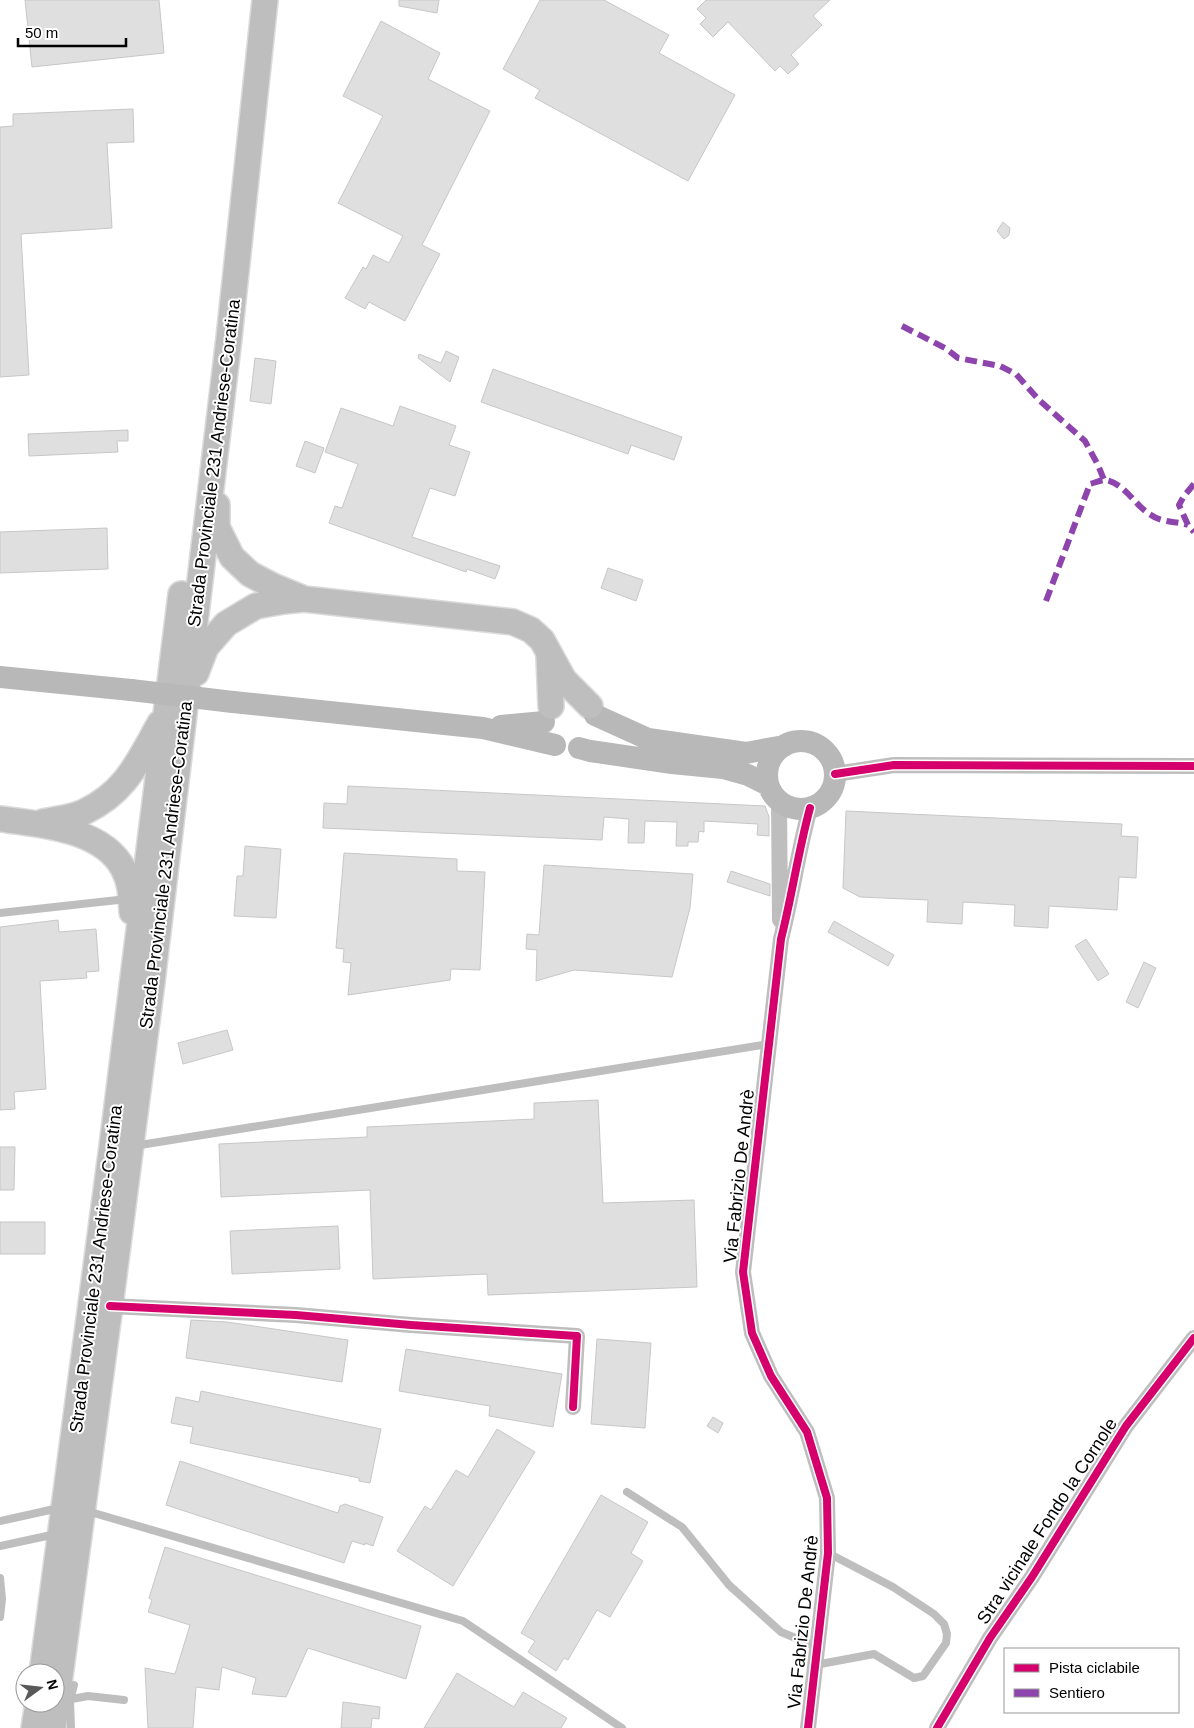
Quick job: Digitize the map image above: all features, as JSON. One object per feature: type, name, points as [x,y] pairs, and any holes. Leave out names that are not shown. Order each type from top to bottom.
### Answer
[{"type":"main road","name":"Strada Provinciale 231 Andriese-Coratina","points":[[43,1663],[60,1533],[73,1508],[110,1306],[131,1146],[249,0]]},
{"type":"main road","name":"Strada Provinciale 231 Andriese-Coratina","points":[[62,1663],[73,1508],[132,984],[214,466],[265,0]]},
{"type":"main road","points":[[214,466],[217,527],[232,556],[250,574],[304,599]]},
{"type":"main road","points":[[36,823],[82,813],[113,795],[174,721],[206,647],[226,624],[256,606],[304,599],[513,622],[531,630],[542,640],[564,680],[593,711],[648,739],[746,753],[806,741],[817,745],[830,757],[835,774],[834,785],[829,796],[820,804],[810,808],[794,809],[748,775],[723,768],[672,763],[580,748]]},
{"type":"main road","points":[[549,654],[548,714],[545,730],[555,745]]},
{"type":"main road","points":[[0,677],[483,728],[571,750],[587,744],[594,736],[597,722],[593,711],[583,700],[566,697],[558,700],[548,714],[483,728]]},
{"type":"main road","points":[[774,793],[767,774],[769,763],[775,753],[784,746]]},
{"type":"main road","points":[[0,819],[36,823],[74,832],[104,847],[124,868],[132,899],[132,984]]},
{"type":"main road","name":"Strada Provinciale 231 Andriese-Coratina","points":[[34,1728],[46,1713]]},
{"type":"main road","name":"Strada Provinciale 231 Andriese-Coratina","points":[[53,1728],[56,1713]]},
{"type":"street","points":[[835,774],[894,765],[1194,766]]},
{"type":"street","points":[[774,793],[781,940]]},
{"type":"street","points":[[781,940],[800,845],[810,808]]},
{"type":"street","name":"Via Fabrizio De Andrè","points":[[781,940],[743,1272],[752,1333],[771,1376],[806,1432],[827,1498],[828,1553],[808,1728]]},
{"type":"street","points":[[110,1306],[296,1314],[411,1325],[577,1336],[573,1407]]},
{"type":"street","name":"Stra vicinale Fondo la Cornole","points":[[937,1728],[990,1638],[1032,1577],[1126,1426],[1194,1338]]},
{"type":"lane","points":[[0,913],[132,899]]},
{"type":"lane","points":[[131,1146],[769,1044]]},
{"type":"lane","points":[[627,1492],[682,1527],[729,1585],[781,1632],[817,1648]]},
{"type":"lane","points":[[0,1521],[73,1508],[464,1621],[622,1728]]},
{"type":"lane","points":[[0,1546],[60,1533]]},
{"type":"lane","points":[[815,1665],[874,1654],[914,1678],[919,1678],[923,1676],[946,1643],[947,1634],[944,1624],[934,1614],[893,1587],[828,1553]]},
{"type":"lane","points":[[0,1578],[2,1599],[0,1617]]},
{"type":"lane","points":[[65,1698],[88,1696],[124,1700]]},
{"type":"lane","points":[[65,1713],[71,1728]]},
{"type":"building","points":[[25,0],[159,0],[164,53],[32,67]]},
{"type":"building","points":[[399,0],[439,0],[437,13],[399,6]]},
{"type":"building","points":[[540,0],[604,0],[669,35],[659,53],[735,95],[688,181],[535,98],[540,90],[503,69]]},
{"type":"building","points":[[706,0],[830,0],[813,16],[822,25],[791,55],[799,64],[788,74],[780,66],[775,71],[728,22],[713,37],[700,24],[706,18],[697,9]]},
{"type":"building","points":[[381,21],[440,53],[428,79],[490,111],[422,245],[440,254],[405,321],[369,302],[365,309],[345,298],[363,267],[366,269],[373,255],[389,263],[403,236],[338,203],[383,116],[343,96]]},
{"type":"building","points":[[133,109],[134,142],[107,143],[112,228],[21,234],[29,375],[0,377],[0,127],[13,126],[13,114]]},
{"type":"building","points":[[1003,222],[1010,228],[1009,235],[1004,239],[997,231]]},
{"type":"building","points":[[446,351],[459,357],[450,382],[418,358],[419,354],[441,363]]},
{"type":"building","points":[[255,358],[276,361],[271,404],[250,401]]},
{"type":"building","points":[[493,369],[682,437],[674,460],[631,445],[628,454],[481,402]]},
{"type":"building","points":[[400,406],[456,426],[449,445],[470,452],[455,496],[430,488],[412,537],[500,566],[495,579],[467,569],[466,572],[329,523],[335,506],[342,508],[358,464],[325,452],[341,408],[393,426]]},
{"type":"building","points":[[128,430],[128,441],[117,441],[118,452],[29,456],[28,434]]},
{"type":"building","points":[[305,441],[324,448],[315,473],[296,466]]},
{"type":"building","points":[[107,528],[108,569],[0,573],[0,532]]},
{"type":"building","points":[[608,568],[643,580],[636,601],[601,588]]},
{"type":"building","points":[[348,786],[765,806],[769,817],[769,836],[757,835],[758,824],[704,821],[704,832],[699,831],[698,842],[688,842],[688,846],[676,846],[677,822],[645,821],[644,843],[628,843],[629,819],[604,817],[602,840],[323,828],[324,803],[347,804]]},
{"type":"building","points":[[846,811],[1122,824],[1121,836],[1138,837],[1136,878],[1119,877],[1117,910],[1049,906],[1048,928],[1014,926],[1015,905],[963,902],[962,924],[927,922],[928,900],[860,897],[843,888]]},
{"type":"building","points":[[245,846],[281,849],[276,918],[234,916],[237,876],[243,876]]},
{"type":"building","points":[[344,853],[457,859],[457,871],[485,872],[480,970],[451,969],[450,980],[348,995],[351,963],[343,962],[344,949],[336,948]]},
{"type":"building","points":[[544,865],[693,874],[690,908],[672,977],[574,970],[536,981],[537,950],[526,949],[527,934],[539,935]]},
{"type":"building","points":[[731,871],[770,884],[770,896],[727,882]]},
{"type":"building","points":[[58,920],[59,932],[96,929],[99,971],[86,972],[87,978],[40,981],[46,1089],[14,1092],[15,1109],[0,1110],[0,927]]},
{"type":"building","points":[[834,921],[894,955],[888,966],[828,932]]},
{"type":"building","points":[[1086,939],[1109,974],[1098,981],[1075,946]]},
{"type":"building","points":[[1144,962],[1156,968],[1138,1008],[1126,1002]]},
{"type":"building","points":[[227,1030],[233,1050],[183,1064],[178,1043]]},
{"type":"building","points":[[598,1100],[603,1203],[694,1200],[697,1287],[488,1295],[487,1274],[373,1279],[370,1190],[221,1197],[219,1144],[367,1137],[367,1127],[534,1119],[534,1103]]},
{"type":"building","points":[[0,1147],[15,1147],[14,1190],[0,1190]]},
{"type":"building","points":[[0,1222],[45,1222],[45,1254],[0,1254]]},
{"type":"building","points":[[338,1226],[340,1269],[232,1274],[230,1231]]},
{"type":"building","points":[[191,1320],[227,1322],[348,1340],[342,1382],[186,1358]]},
{"type":"building","points":[[597,1339],[651,1343],[645,1428],[591,1424]]},
{"type":"building","points":[[406,1349],[562,1374],[553,1427],[489,1416],[490,1406],[399,1391]]},
{"type":"building","points":[[201,1391],[381,1429],[370,1483],[359,1481],[359,1478],[190,1443],[193,1427],[171,1423],[176,1397],[199,1402]]},
{"type":"building","points":[[713,1417],[723,1423],[718,1433],[707,1426]]},
{"type":"building","points":[[497,1429],[535,1452],[453,1586],[397,1551],[425,1506],[431,1510],[456,1470],[468,1477]]},
{"type":"building","points":[[180,1461],[338,1513],[340,1506],[345,1504],[383,1517],[373,1546],[352,1541],[344,1563],[166,1505]]},
{"type":"building","points":[[601,1495],[648,1522],[631,1553],[643,1561],[610,1617],[597,1610],[568,1660],[564,1658],[556,1671],[528,1652],[535,1641],[521,1633]]},
{"type":"building","points":[[165,1547],[421,1626],[406,1679],[308,1648],[286,1697],[252,1694],[256,1678],[222,1667],[219,1690],[196,1687],[193,1728],[148,1728],[145,1668],[175,1674],[190,1625],[148,1612],[152,1600],[149,1598]]},
{"type":"building","points":[[457,1673],[514,1707],[523,1692],[567,1718],[561,1728],[424,1728]]},
{"type":"building","points":[[343,1702],[380,1707],[379,1719],[372,1718],[371,1728],[341,1728]]},
{"type":"marked path","points":[[902,326],[945,348],[958,358],[1000,366],[1016,374],[1039,400],[1085,441],[1104,480]]},
{"type":"marked path","points":[[1046,601],[1090,484],[1103,480],[1112,482],[1124,490],[1145,511],[1155,518],[1188,525]]},
{"type":"marked path","points":[[1194,484],[1179,505],[1188,525],[1194,532]]},
{"type":"cycle path","points":[[835,774],[894,765],[1194,766]]},
{"type":"cycle path","points":[[808,1728],[828,1553],[827,1498],[807,1432],[771,1376],[752,1333],[743,1272],[781,939],[810,808]]},
{"type":"cycle path","points":[[110,1306],[296,1315],[577,1336],[573,1407]]},
{"type":"cycle path","points":[[937,1728],[990,1638],[1032,1577],[1126,1426],[1194,1338]]}]
